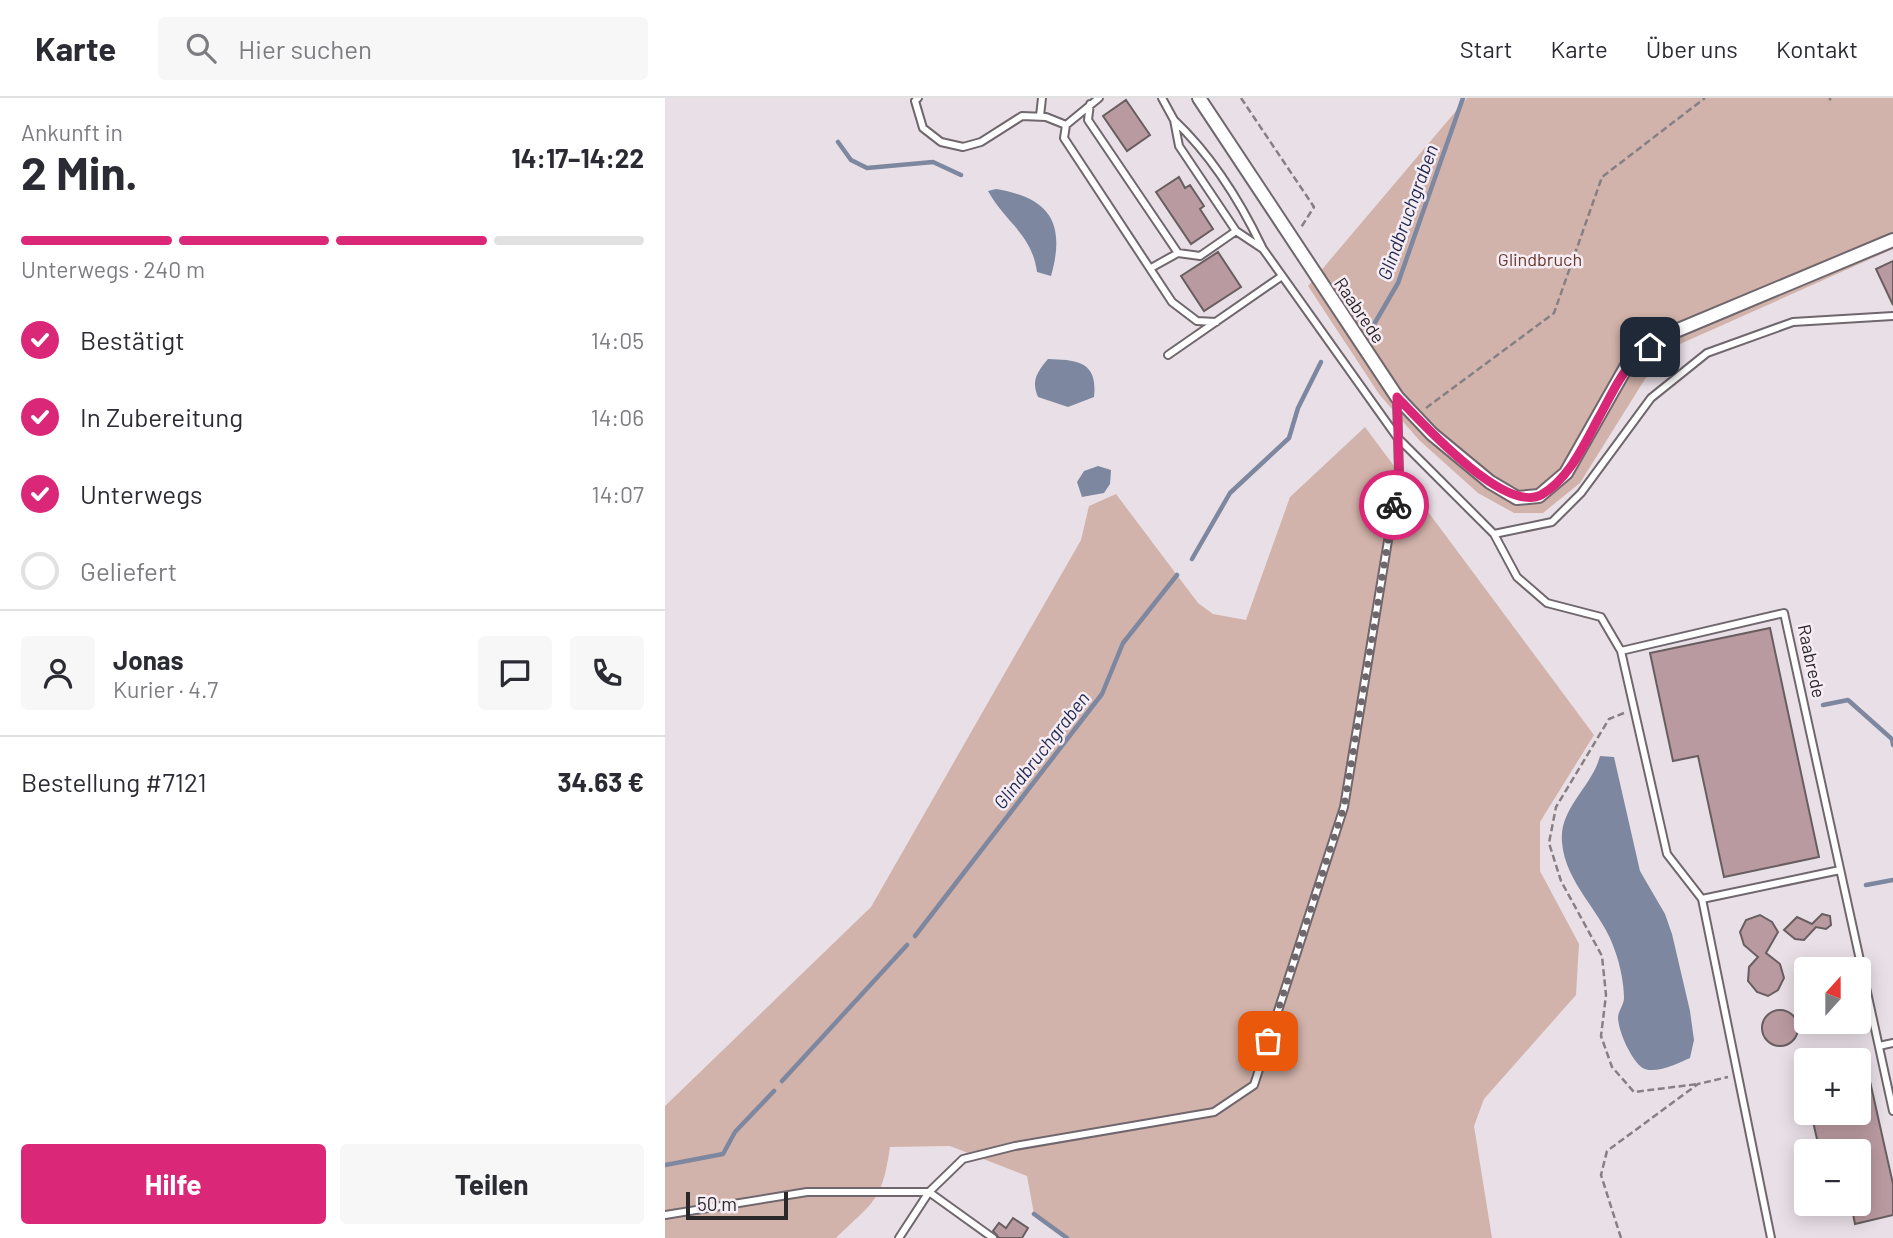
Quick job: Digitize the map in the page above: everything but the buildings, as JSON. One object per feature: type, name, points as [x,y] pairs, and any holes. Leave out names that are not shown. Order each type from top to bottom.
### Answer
[{"type":"street","name":"Raabrede","points":[[1199,98],[1397,397],[1490,482],[1517,498],[1539,496],[1566,472],[1629,362],[1671,333],[1893,240]]},
{"type":"lane","points":[[1040,116],[1042,98]]},
{"type":"lane","points":[[1099,98],[1066,125],[1064,138],[1173,302],[1197,321],[1216,322]]},
{"type":"lane","points":[[1162,98],[1174,120],[1179,146],[1236,231],[1263,249]]},
{"type":"lane","points":[[915,99],[923,128],[941,142],[963,147],[981,142],[1022,116],[1040,116],[1066,125]]},
{"type":"lane","points":[[1090,103],[1088,120],[1178,253]]},
{"type":"lane","points":[[1174,120],[1195,139],[1247,216],[1263,249],[1397,437],[1438,474],[1494,534],[1517,578],[1546,603],[1601,617],[1621,651],[1667,854],[1702,899],[1771,1238]]},
{"type":"lane","points":[[1151,268],[1178,253],[1200,256],[1236,231]]},
{"type":"lane","points":[[1168,355],[1282,276]]},
{"type":"lane","points":[[1494,534],[1552,522],[1581,493],[1651,398],[1707,353],[1793,322],[1893,316]]},
{"type":"lane","points":[[899,1238],[929,1192],[963,1159],[1028,1144],[1214,1112],[1254,1085],[1344,807],[1399,474],[1397,397]]},
{"type":"lane","name":"Raabrede","points":[[1621,651],[1784,613],[1893,1111]]},
{"type":"lane","points":[[1702,899],[1840,870]]},
{"type":"lane","points":[[1879,1046],[1893,1043]]},
{"type":"lane","points":[[665,1215],[807,1192],[929,1192],[993,1238]]},
{"type":"path","points":[[1241,98],[1314,207],[1293,241]]},
{"type":"path","points":[[1415,416],[1554,313],[1602,177],[1705,98]]},
{"type":"path","points":[[1634,710],[1609,719],[1556,807],[1549,843],[1562,881],[1602,956],[1606,995],[1601,1036],[1612,1067],[1635,1092],[1698,1084],[1738,1074]]},
{"type":"path","points":[[1622,1238],[1601,1175],[1607,1151],[1698,1084]]},
{"type":"green space","name":"Glindbruch","points":[[1467,98],[1893,98],[1893,249],[1680,344],[1645,379],[1580,483],[1543,513],[1514,513],[1478,493],[1419,440],[1379,394],[1308,286]]},
{"type":"green space","points":[[1365,427],[1594,735],[1540,822],[1540,871],[1579,944],[1576,995],[1484,1099],[1474,1126],[1492,1238],[1067,1238],[1034,1214],[1027,1176],[950,1146],[890,1147],[884,1179],[874,1199],[836,1238],[665,1238],[665,1106],[871,907],[1081,540],[1089,506],[1116,494],[1198,603],[1213,614],[1246,620],[1290,497]]},
{"type":"water","points":[[996,189],[1029,199],[1049,216],[1056,241],[1051,276],[1037,272],[1024,238],[988,191]]},
{"type":"water","points":[[1048,359],[1068,360],[1089,369],[1093,376],[1094,397],[1068,407],[1038,397],[1036,377]]},
{"type":"water","points":[[1098,466],[1111,470],[1110,484],[1104,493],[1082,497],[1077,482],[1084,471]]},
{"type":"water","points":[[1600,756],[1614,757],[1640,871],[1665,914],[1690,1011],[1694,1040],[1690,1058],[1658,1070],[1640,1066],[1632,1056],[1620,1030],[1618,1018],[1624,998],[1617,956],[1602,923],[1570,871],[1562,842],[1566,819]]},
{"type":"waterway","name":"Glindbruchgraben","points":[[1369,333],[1398,283],[1463,98]]},
{"type":"waterway","points":[[838,142],[851,160],[867,168],[933,162],[961,175]]},
{"type":"waterway","name":"Glindbruchgraben","points":[[1192,559],[1230,493],[1289,438],[1298,408],[1321,362]]},
{"type":"waterway","name":"Glindbruchgraben","points":[[915,936],[1102,694],[1123,643],[1177,575]]},
{"type":"waterway","points":[[1823,705],[1848,700],[1892,739],[1893,745]]},
{"type":"waterway","points":[[1866,885],[1893,880]]},
{"type":"waterway","name":"Glindbruchgraben","points":[[782,1081],[907,945]]},
{"type":"waterway","name":"Glindbruchgraben","points":[[665,1165],[723,1154],[735,1132],[774,1091]]},
{"type":"waterway","points":[[1034,1214],[1067,1238]]},
{"type":"way so far","points":[[1268,1041],[1344,807],[1394,505]]},
{"type":"route","points":[[1394,505],[1399,474],[1397,397],[1432,434],[1490,482],[1517,498],[1539,496],[1566,472],[1629,362],[1650,347]]}]
